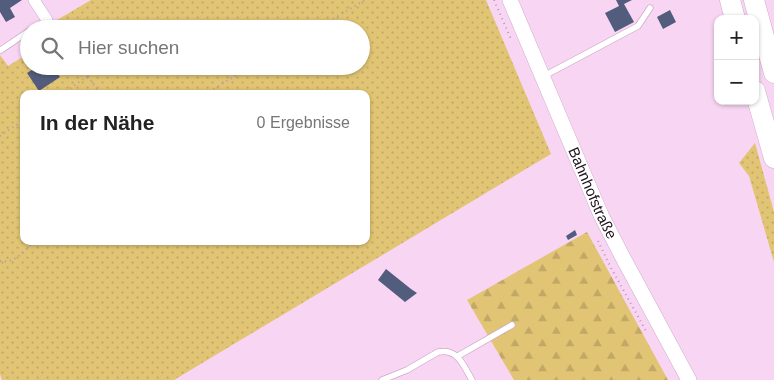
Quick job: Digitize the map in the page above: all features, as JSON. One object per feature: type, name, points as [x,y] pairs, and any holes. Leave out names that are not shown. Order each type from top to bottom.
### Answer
[{"type":"highway","points":[[730,0],[735,15]]},
{"type":"highway","points":[[754,0],[774,73]]},
{"type":"highway","points":[[759,105],[774,158]]},
{"type":"main road","name":"Bahnhofstraße","points":[[510,0],[544,76],[601,215],[620,254],[689,380]]},
{"type":"street","points":[[34,0],[47,20]]},
{"type":"lane","points":[[544,76],[638,26],[650,8]]},
{"type":"lane","points":[[1,50],[20,38]]},
{"type":"lane","points":[[458,356],[512,325]]},
{"type":"lane","points":[[382,380],[407,370],[438,352],[449,352],[458,356],[472,380]]},
{"type":"path","points":[[331,20],[365,0]]},
{"type":"path","points":[[212,90],[237,75]]},
{"type":"path","points":[[68,90],[88,76],[97,90]]},
{"type":"path","points":[[0,132],[1,136],[20,123]]},
{"type":"path","points":[[0,261],[5,262],[17,258],[31,245]]},
{"type":"green space","points":[[91,0],[486,0],[551,154],[174,380],[2,380],[0,374],[0,55],[8,66],[20,59],[20,75],[370,75],[370,20],[57,20]]},
{"type":"green space","points":[[755,143],[774,212],[774,262],[749,176],[739,163]]},
{"type":"green space","points":[[587,232],[668,380],[514,380],[467,300]]},
{"type":"building","points":[[0,0],[22,0],[10,8],[15,17],[6,22],[0,12]]},
{"type":"building","points":[[616,0],[632,0],[624,4],[634,22],[615,32],[605,13],[619,6]]},
{"type":"building","points":[[670,10],[676,22],[663,29],[657,17]]},
{"type":"building","points":[[28,75],[59,75],[60,77],[40,90],[38,90]]},
{"type":"building","points":[[575,230],[577,235],[568,240],[566,236]]},
{"type":"building","points":[[386,269],[417,293],[405,302],[378,280]]}]
